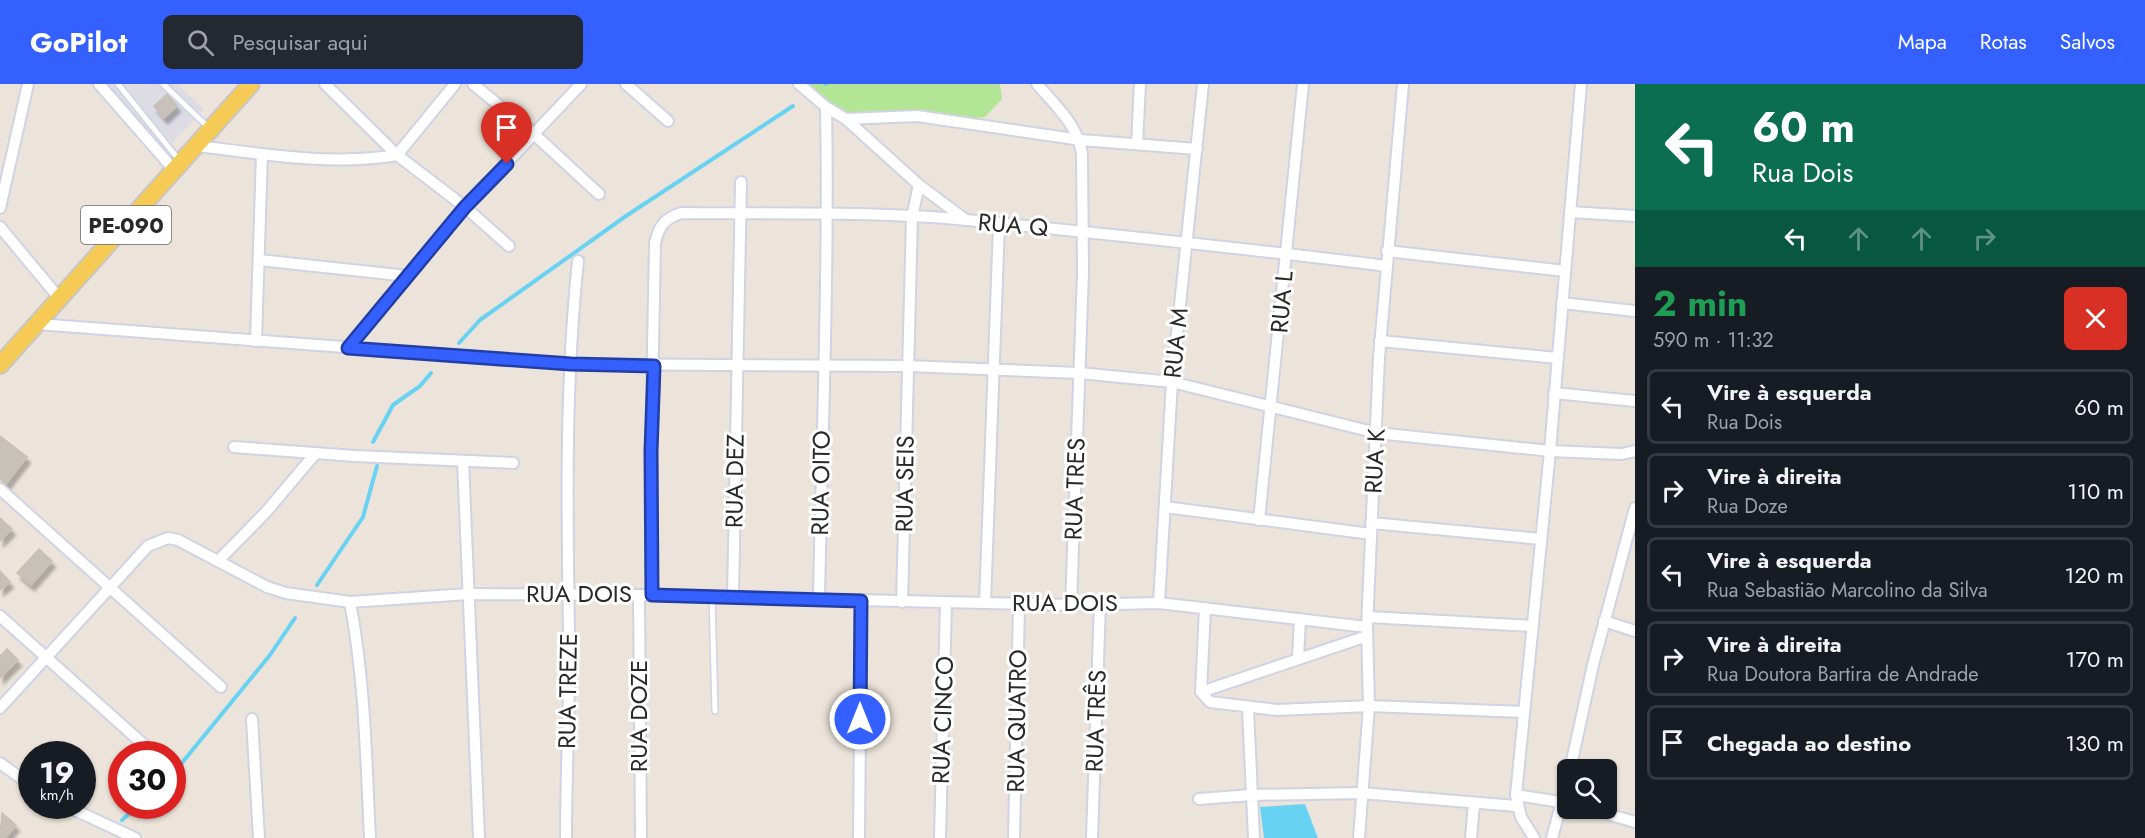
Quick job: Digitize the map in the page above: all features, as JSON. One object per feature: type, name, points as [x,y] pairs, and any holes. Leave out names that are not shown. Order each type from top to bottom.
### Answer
[{"type":"main road","name":"PE-090","points":[[0,365],[251,84]]},
{"type":"street","points":[[0,208],[28,84]]},
{"type":"street","points":[[99,84],[179,167]]},
{"type":"street","points":[[325,84],[397,155],[465,207],[509,246]]},
{"type":"street","points":[[198,146],[262,154],[369,160],[397,155],[455,84]]},
{"type":"street","points":[[473,84],[535,135],[599,194]]},
{"type":"street","points":[[348,348],[465,207],[582,84]]},
{"type":"street","points":[[626,84],[668,121]]},
{"type":"street","points":[[799,84],[826,107],[846,119],[919,185],[967,220]]},
{"type":"street","points":[[1037,84],[1081,140]]},
{"type":"street","points":[[1137,144],[1140,84]]},
{"type":"street","name":"RUA M","points":[[1159,603],[1172,382],[1203,84]]},
{"type":"street","name":"RUA L","points":[[1259,520],[1303,84]]},
{"type":"street","name":"RUA K","points":[[1359,838],[1369,706],[1367,627],[1380,341],[1402,84]]},
{"type":"street","points":[[1534,838],[1516,801],[1550,452],[1581,84]]},
{"type":"street","name":"RUA OITO","points":[[819,599],[828,214],[826,107]]},
{"type":"street","points":[[846,119],[917,116],[1081,140],[1197,149]]},
{"type":"street","name":"RUA TRES","points":[[1071,605],[1083,273],[1081,140]]},
{"type":"street","points":[[256,341],[262,154]]},
{"type":"street","name":"RUA DEZ","points":[[733,597],[741,182]]},
{"type":"street","name":"RUA SEIS","points":[[902,602],[912,217],[919,185]]},
{"type":"street","points":[[1570,212],[1635,216]]},
{"type":"street","name":"RUA Q","points":[[654,366],[655,243],[659,228],[667,218],[681,213],[828,214],[967,220],[999,225],[1081,230],[1188,241],[1386,266]]},
{"type":"street","points":[[985,603],[999,225]]},
{"type":"street","points":[[0,227],[60,299]]},
{"type":"street","points":[[1387,251],[1565,272]]},
{"type":"street","points":[[259,260],[408,276]]},
{"type":"street","name":"RUA TREZE","points":[[566,838],[571,364],[578,261]]},
{"type":"street","points":[[1562,303],[1635,311]]},
{"type":"street","points":[[37,324],[571,364],[908,366],[1078,373],[1172,382],[1377,434],[1550,452],[1622,454],[1635,451]]},
{"type":"street","points":[[1380,341],[1557,358]]},
{"type":"street","points":[[652,595],[651,451],[654,366]]},
{"type":"street","points":[[1554,393],[1635,401]]},
{"type":"street","points":[[234,447],[315,454],[513,463]]},
{"type":"street","points":[[218,561],[266,512],[315,454]]},
{"type":"street","points":[[463,461],[479,838]]},
{"type":"street","points":[[0,489],[221,687]]},
{"type":"street","points":[[1165,507],[1259,520],[1541,539]]},
{"type":"street","points":[[1573,759],[1604,621],[1631,535],[1635,508]]},
{"type":"street","name":"RUA DOIS","points":[[111,588],[147,546],[157,541],[178,540],[267,587],[286,593],[350,602],[468,594],[568,594],[1071,605],[1159,603],[1367,627],[1533,626]]},
{"type":"street","points":[[0,708],[111,588]]},
{"type":"street","name":"RUA DOZE","points":[[639,595],[641,838]]},
{"type":"street","points":[[859,838],[861,601]]},
{"type":"street","points":[[350,602],[358,647],[364,714],[370,838]]},
{"type":"street","name":"RUA CINCO","points":[[940,838],[946,603]]},
{"type":"street","name":"RUA TRÊS","points":[[1092,838],[1100,603]]},
{"type":"street","name":"RUA QUATRO","points":[[1014,838],[1020,604]]},
{"type":"street","points":[[1205,609],[1201,692],[1210,702],[1248,709],[1305,711],[1369,706],[1524,712]]},
{"type":"street","points":[[0,616],[140,741]]},
{"type":"street","points":[[1298,659],[1300,619]]},
{"type":"street","points":[[1604,621],[1635,631]]},
{"type":"street","points":[[1201,692],[1298,659],[1367,627]]},
{"type":"street","points":[[1248,709],[1254,838]]},
{"type":"street","points":[[252,719],[259,838]]},
{"type":"street","points":[[0,763],[18,776]]},
{"type":"street","points":[[1199,799],[1251,795],[1361,793],[1474,804],[1516,801],[1557,803]]},
{"type":"street","points":[[1472,838],[1474,804]]},
{"type":"street","points":[[1617,817],[1635,822]]},
{"type":"street","points":[[94,819],[135,838]]},
{"type":"street","points":[[1552,838],[1559,819]]},
{"type":"lane","points":[[118,84],[179,167]]},
{"type":"lane","points":[[163,84],[211,130]]},
{"type":"lane","points":[[712,596],[715,711]]},
{"type":"shaded area","points":[[104,84],[177,84],[204,109],[163,153]]},
{"type":"green space","points":[[808,84],[1000,84],[1002,99],[985,117],[933,119],[869,117],[835,109]]},
{"type":"water","points":[[1305,804],[1318,838],[1264,838],[1260,807]]},
{"type":"building","points":[[167,94],[177,106],[164,118],[154,106]]},
{"type":"building","points":[[0,436],[27,457],[6,484],[0,479]]},
{"type":"building","points":[[0,518],[12,529],[0,541]]},
{"type":"building","points":[[39,549],[52,561],[31,585],[17,573]]},
{"type":"building","points":[[0,571],[10,582],[0,590]]},
{"type":"building","points":[[7,649],[18,660],[0,678],[0,656]]},
{"type":"building","points":[[2,813],[16,825],[5,838],[0,838]]},
{"type":"waterway","points":[[459,343],[480,320],[626,216],[793,106]]},
{"type":"waterway","points":[[373,442],[393,405],[420,386],[431,373]]},
{"type":"waterway","points":[[317,585],[363,517],[377,466]]},
{"type":"waterway","points":[[186,758],[270,655],[295,618]]},
{"type":"route","points":[[507,164],[465,207],[348,348],[571,364],[654,366],[651,451],[652,595],[861,601],[860,719]]}]
